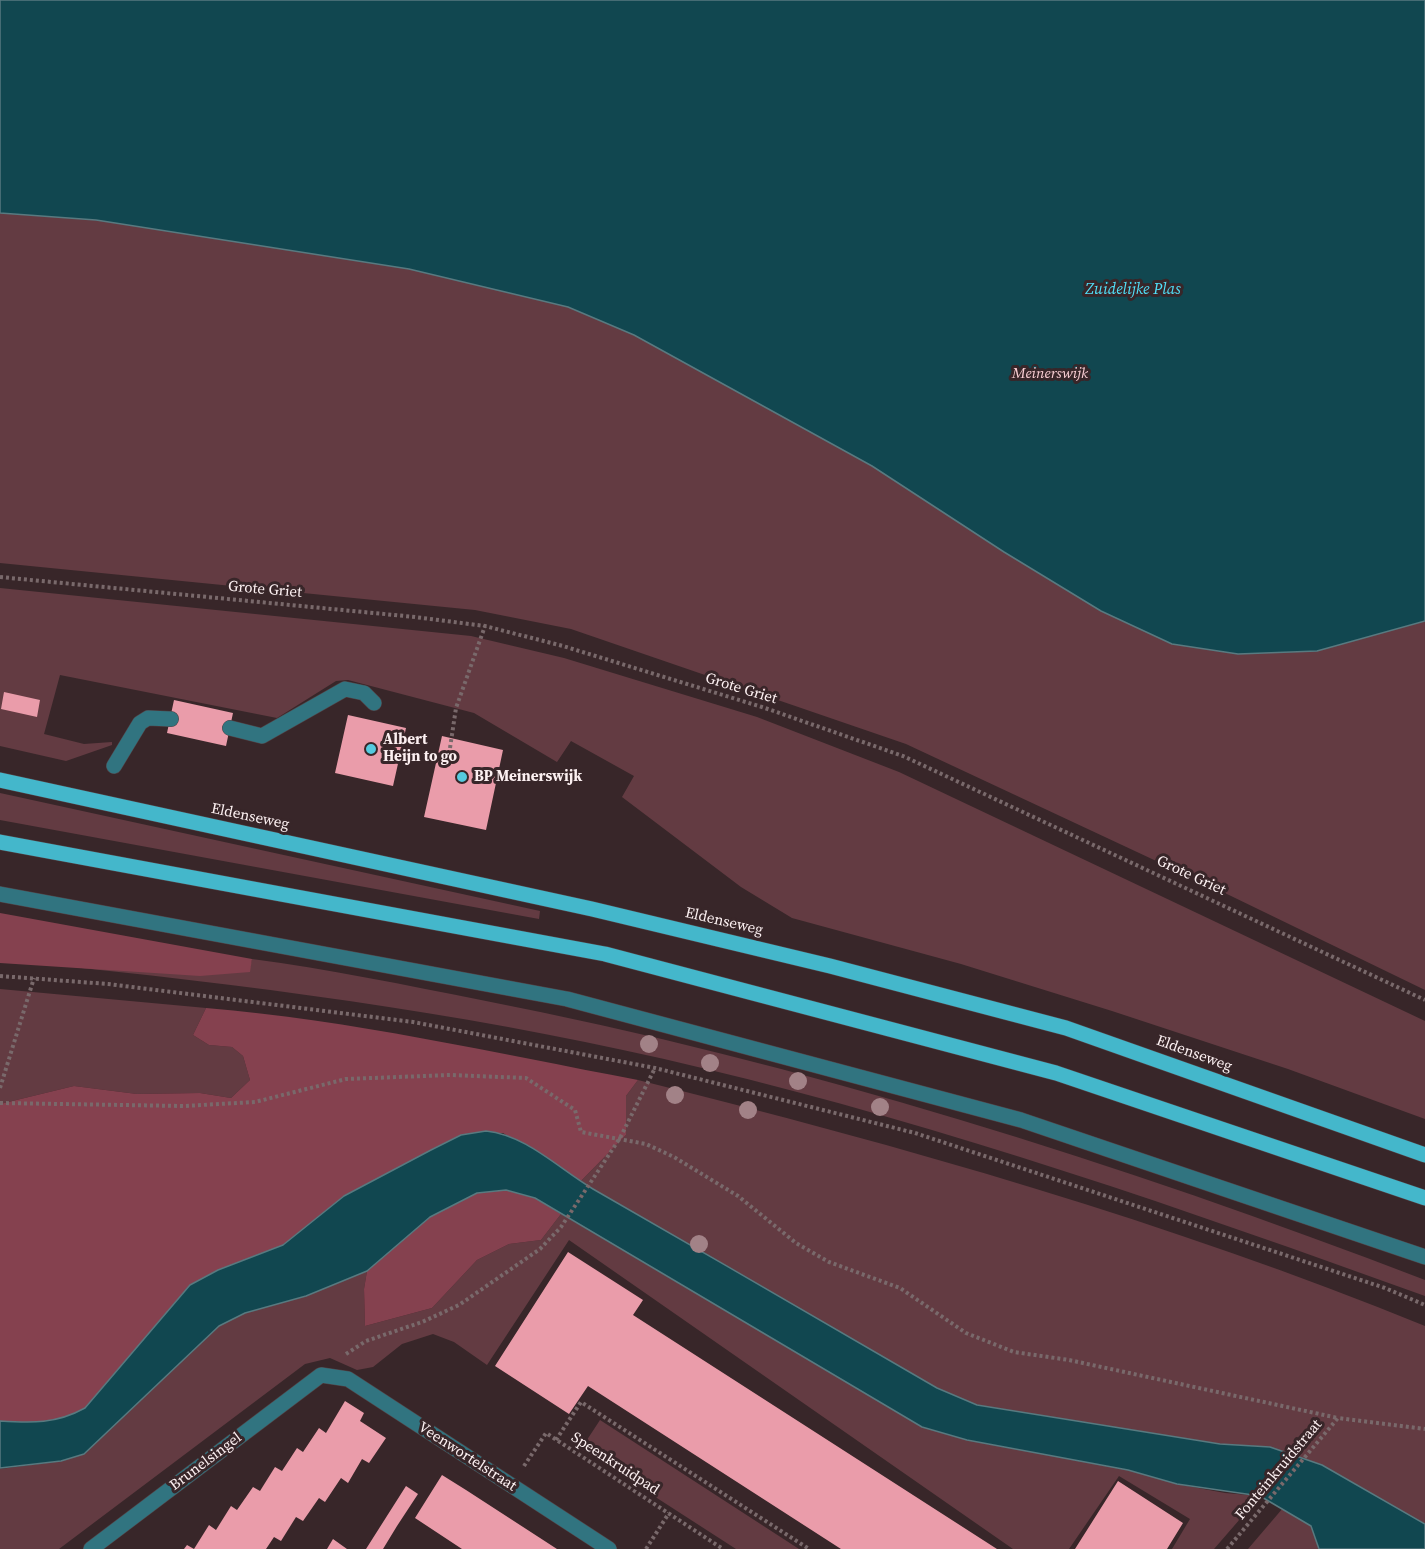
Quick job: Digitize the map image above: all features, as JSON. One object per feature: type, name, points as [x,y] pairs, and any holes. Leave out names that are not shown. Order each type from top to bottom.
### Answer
[{"type":"main road","name":"Eldenseweg","points":[[0,780],[592,909],[830,966],[1043,1022],[1425,1155]]},
{"type":"main road","points":[[0,842],[606,954],[1056,1073],[1425,1198]]},
{"type":"street","points":[[230,728],[262,736],[345,689],[364,693],[374,704]]},
{"type":"street","points":[[114,766],[140,723],[148,718],[171,719]]},
{"type":"street","points":[[0,894],[567,999],[1021,1120],[1425,1257]]},
{"type":"street","name":"Veenwortelstraat","points":[[321,1375],[348,1379],[609,1549]]},
{"type":"street","name":"Brunelsingel","points":[[91,1549],[321,1375]]},
{"type":"path","name":"Grote Griet","points":[[0,577],[415,617],[485,626],[563,646],[751,704],[903,756],[1425,1000]]},
{"type":"path","points":[[450,748],[456,708],[485,626]]},
{"type":"path","points":[[0,976],[108,984],[413,1022],[655,1068],[915,1133],[1385,1288],[1425,1305]]},
{"type":"path","points":[[0,1089],[34,978]]},
{"type":"path","points":[[321,1375],[366,1341],[422,1322],[459,1305],[540,1249],[561,1227],[620,1138],[655,1068]]},
{"type":"path","points":[[0,1103],[184,1106],[255,1102],[346,1079],[450,1075],[526,1078],[575,1110],[581,1132],[646,1144],[674,1157],[738,1196],[796,1243],[820,1257],[900,1288],[966,1333],[1014,1352],[1069,1360],[1338,1418]]},
{"type":"path","points":[[556,1440],[581,1402],[808,1549]]},
{"type":"path","name":"Fonteinkruidstraat","points":[[1227,1549],[1338,1418],[1425,1429]]},
{"type":"path","name":"Speenkruidpad","points":[[511,1486],[546,1433],[723,1549]]},
{"type":"path","points":[[646,1549],[669,1514]]},
{"type":"green space","name":"Meinerswijk","points":[[0,0],[1425,0],[1425,990],[1229,895],[906,744],[571,629],[475,610],[0,563]]},
{"type":"green space","points":[[0,588],[471,636],[564,658],[757,717],[899,772],[1425,1021],[1425,1119],[1288,1069],[1112,1011],[961,964],[792,918],[741,887],[622,797],[634,776],[571,741],[557,762],[474,713],[348,680],[336,681],[277,718],[60,675],[44,734],[84,744],[112,742],[112,745],[66,761],[0,746]]},
{"type":"green space","points":[[0,793],[540,911],[539,919],[0,820]]},
{"type":"green space","points":[[252,959],[367,978],[602,1025],[841,1085],[1077,1156],[1310,1237],[1425,1280],[1425,1296],[1246,1232],[977,1143],[886,1116],[702,1068],[546,1034],[389,1007],[231,985],[72,967],[249,972]]},
{"type":"green space","points":[[0,989],[206,1008],[193,1035],[209,1045],[232,1047],[243,1056],[250,1080],[231,1098],[200,1093],[137,1094],[74,1086],[0,1104]]},
{"type":"green space","points":[[638,1080],[937,1159],[1036,1189],[1232,1253],[1425,1326],[1425,1525],[1322,1465],[1270,1447],[1220,1444],[977,1405],[937,1388],[580,1182],[626,1135],[626,1096]]},
{"type":"green space","points":[[561,1214],[922,1427],[967,1440],[1128,1470],[1177,1484],[1225,1493],[1260,1496],[1214,1549],[1172,1549],[1190,1519],[1119,1476],[1069,1549],[1013,1549],[569,1240],[487,1365],[454,1342],[433,1334],[402,1344],[373,1367],[357,1370],[330,1358],[305,1364],[59,1549],[0,1549],[0,1469],[61,1461],[84,1454],[219,1326],[245,1313],[306,1296],[367,1271],[364,1289],[365,1326],[432,1308],[477,1260],[509,1244],[541,1240]]},
{"type":"green space","points":[[600,1420],[799,1549],[736,1549],[581,1449]]},
{"type":"green space","points":[[1283,1508],[1311,1526],[1319,1549],[1248,1549]]},
{"type":"shaded area","points":[[0,913],[252,959],[250,972],[200,976],[0,963]]},
{"type":"shaded area","points":[[206,1008],[260,1013],[369,1029],[638,1080],[626,1096],[626,1135],[580,1182],[503,1133],[461,1135],[344,1196],[283,1245],[218,1270],[190,1285],[85,1408],[54,1420],[0,1421],[0,1104],[74,1086],[137,1094],[200,1093],[231,1098],[250,1080],[243,1056],[232,1047],[209,1045],[193,1035]]},
{"type":"shaded area","points":[[506,1190],[535,1198],[561,1214],[541,1240],[509,1244],[477,1260],[432,1308],[365,1326],[364,1289],[367,1271],[430,1217],[477,1193]]},
{"type":"water","name":"Zuidelijke Plas","points":[[0,0],[1425,0],[1425,621],[1317,651],[1238,654],[1172,644],[1101,611],[1004,552],[872,466],[634,335],[568,307],[409,269],[96,220],[0,213]]},
{"type":"water","points":[[486,1131],[515,1139],[528,1146],[593,1189],[937,1388],[977,1405],[1220,1444],[1270,1447],[1322,1465],[1425,1524],[1425,1549],[1319,1549],[1311,1526],[1260,1496],[1177,1484],[1128,1470],[967,1440],[922,1427],[535,1198],[506,1190],[477,1193],[430,1217],[367,1271],[306,1296],[245,1313],[219,1326],[84,1454],[61,1461],[0,1468],[0,1421],[54,1420],[85,1408],[190,1285],[218,1270],[283,1245],[344,1196],[431,1150],[461,1135]]},
{"type":"building","points":[[4,692],[40,700],[37,717],[1,709]]},
{"type":"building","points":[[174,700],[233,713],[226,746],[167,733]]},
{"type":"building","points":[[348,715],[406,728],[393,786],[335,773]]},
{"type":"building","points":[[442,736],[503,750],[486,830],[424,817]]},
{"type":"building","points":[[568,1252],[643,1300],[633,1315],[997,1549],[841,1549],[588,1386],[569,1414],[495,1366]]},
{"type":"building","points":[[345,1401],[364,1413],[360,1421],[386,1438],[369,1463],[362,1459],[348,1483],[341,1478],[325,1502],[319,1498],[303,1521],[296,1517],[281,1541],[274,1537],[266,1549],[194,1549],[209,1525],[216,1530],[231,1506],[237,1510],[253,1487],[260,1491],[275,1467],[282,1471],[297,1448],[303,1452],[319,1428],[326,1433]]},
{"type":"building","points":[[442,1475],[557,1549],[462,1549],[415,1518]]},
{"type":"building","points":[[1118,1481],[1183,1523],[1167,1549],[1075,1549]]},
{"type":"building","points":[[406,1486],[418,1494],[383,1549],[366,1549]]},
{"type":"building","points":[[333,1539],[347,1549],[327,1549]]},
{"type":"place","name":"Albert Heijn to go","points":[[371,749]]},
{"type":"place","name":"BP Meinerswijk","points":[[462,777]]}]
